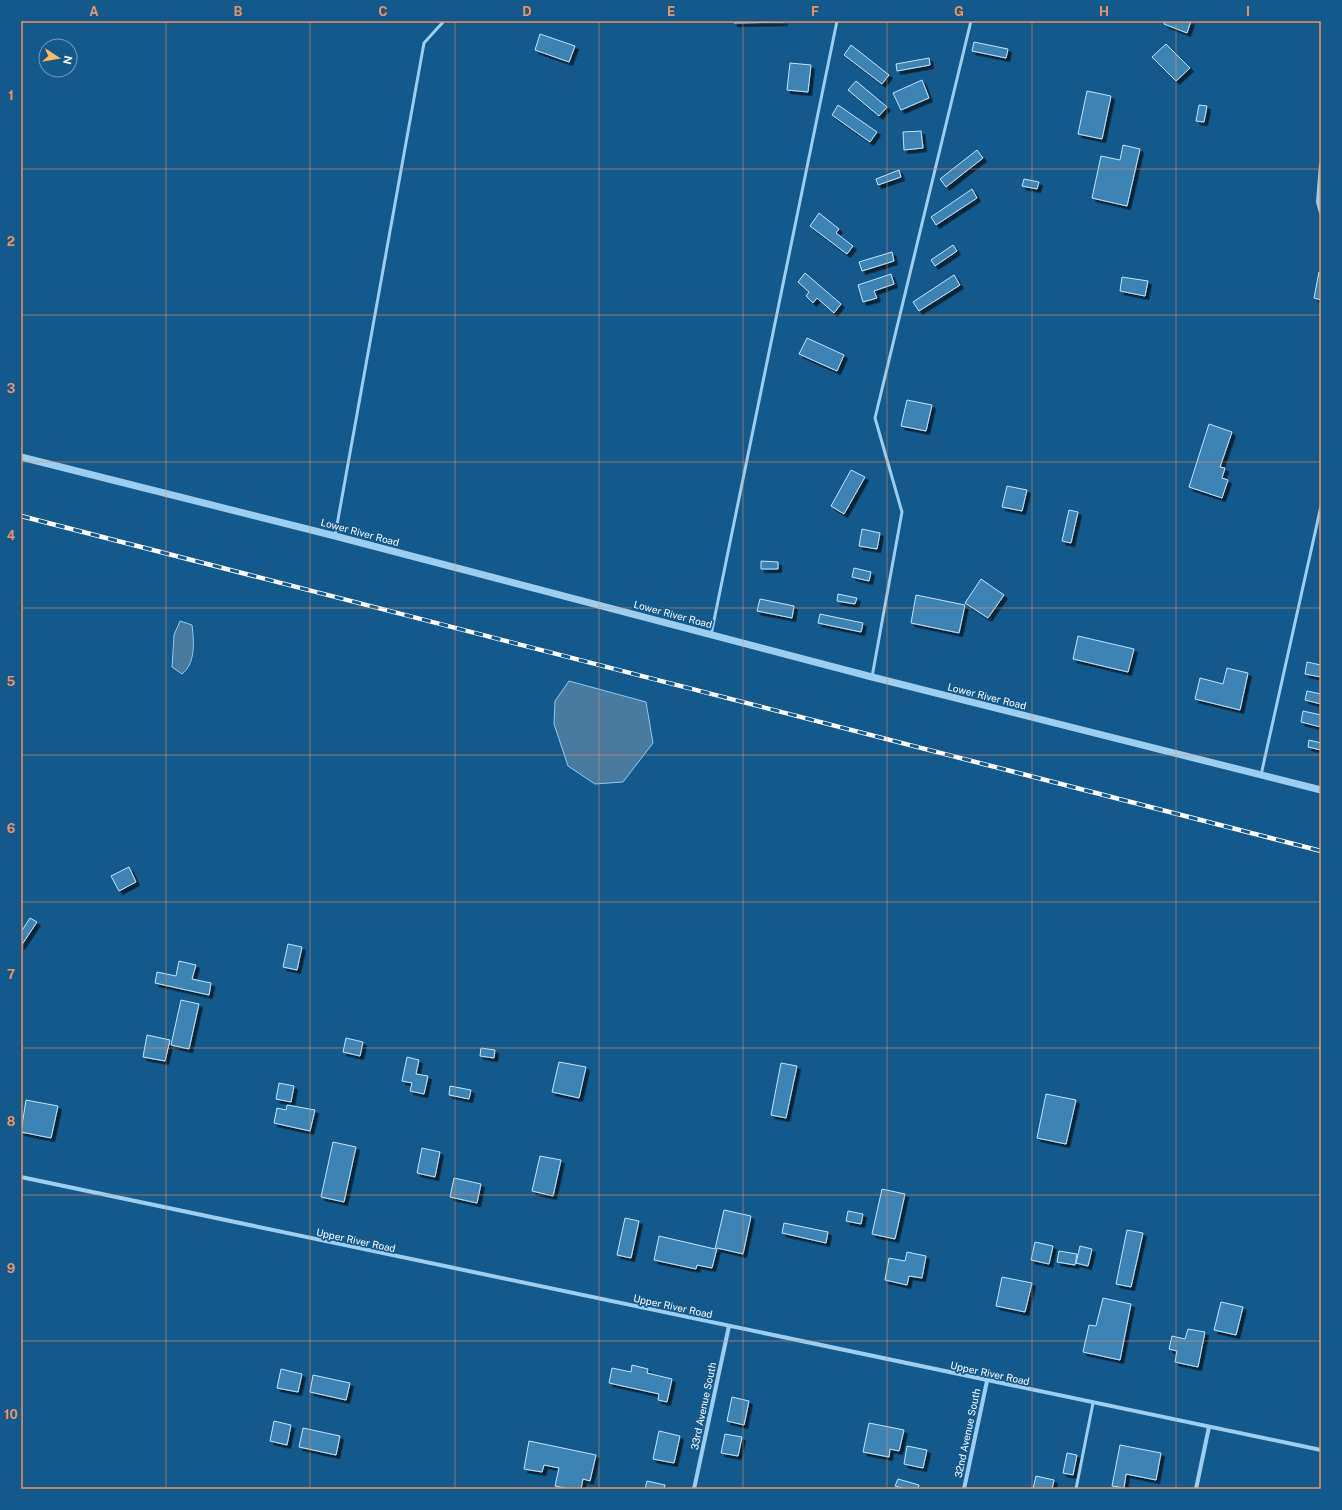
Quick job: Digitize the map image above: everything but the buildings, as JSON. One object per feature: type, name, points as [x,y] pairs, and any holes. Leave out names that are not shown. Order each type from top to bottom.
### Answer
[{"type":"street","points":[[1321,164],[1318,202],[1321,213]]},
{"type":"street","name":"Lower River Road","points":[[21,457],[335,536],[872,677],[1321,790]]},
{"type":"street","name":"Upper River Road","points":[[21,1177],[1321,1450]]},
{"type":"street","name":"33rd Avenue South","points":[[694,1489],[729,1326]]},
{"type":"street","name":"32nd Avenue South","points":[[964,1489],[987,1381]]},
{"type":"street","points":[[1196,1489],[1209,1427]]},
{"type":"lane","points":[[335,536],[424,43],[444,21]]},
{"type":"lane","points":[[711,634],[837,21]]},
{"type":"lane","points":[[872,677],[902,512],[875,418],[971,21]]},
{"type":"lane","points":[[1261,775],[1321,506]]},
{"type":"lane","points":[[1076,1489],[1093,1403]]},
{"type":"water","points":[[180,621],[192,625],[193,638],[192,658],[187,669],[182,674],[172,667],[174,635]]},
{"type":"water","points":[[569,681],[646,702],[653,743],[623,782],[595,784],[568,766],[554,724],[555,701]]},
{"type":"railway","points":[[21,516],[1321,851]]}]
